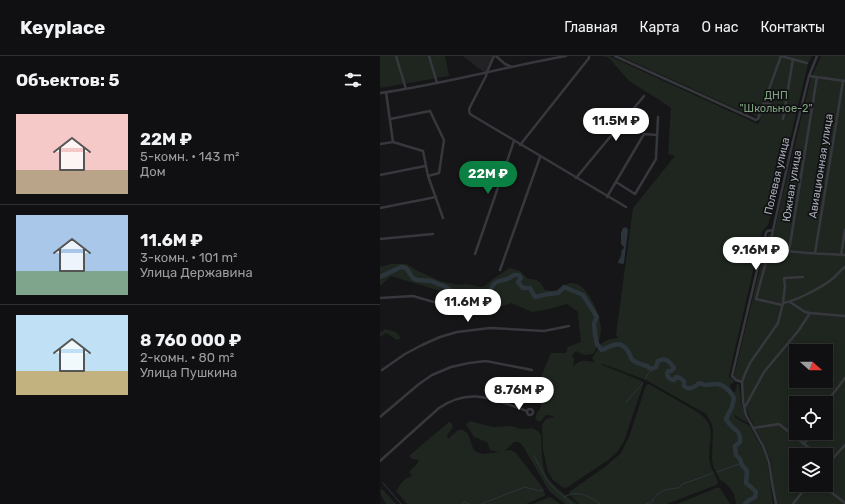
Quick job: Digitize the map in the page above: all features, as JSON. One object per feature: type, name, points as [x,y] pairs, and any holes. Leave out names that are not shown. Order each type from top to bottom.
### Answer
[{"type":"street","points":[[396,56],[406,88]]},
{"type":"street","points":[[429,56],[437,83]]},
{"type":"street","points":[[512,67],[505,64],[495,56],[470,107],[470,114],[626,207]]},
{"type":"street","points":[[380,93],[437,83],[566,56]]},
{"type":"street","points":[[520,145],[589,58],[589,56]]},
{"type":"street","points":[[615,56],[756,120],[758,119],[781,56],[807,63]]},
{"type":"street","name":"Полевая улица","points":[[742,382],[736,380],[732,376],[766,234],[767,231],[773,230],[809,76],[817,56]]},
{"type":"street","points":[[783,119],[793,59]]},
{"type":"street","points":[[809,76],[844,81]]},
{"type":"street","name":"Южная улица","points":[[789,251],[817,77]]},
{"type":"street","name":"Авиационная улица","points":[[815,253],[844,81]]},
{"type":"street","points":[[386,92],[393,142]]},
{"type":"street","points":[[576,178],[644,96]]},
{"type":"street","points":[[764,102],[784,110]]},
{"type":"street","points":[[390,119],[430,111],[444,140],[439,173],[428,176]]},
{"type":"street","points":[[616,182],[635,194],[656,159],[658,117]]},
{"type":"street","points":[[607,197],[644,134],[657,135]]},
{"type":"street","points":[[475,254],[514,141]]},
{"type":"street","points":[[380,144],[393,142],[423,152],[428,176],[443,218]]},
{"type":"street","points":[[500,270],[540,156]]},
{"type":"street","points":[[380,175],[425,166]]},
{"type":"street","points":[[380,208],[436,198]]},
{"type":"street","points":[[773,230],[756,299],[783,304],[789,302],[821,287],[845,267]]},
{"type":"street","points":[[841,255],[845,230]]},
{"type":"street","points":[[380,239],[433,234]]},
{"type":"street","points":[[770,247],[789,251],[845,255]]},
{"type":"street","points":[[776,504],[770,462],[746,415],[743,401],[742,382],[750,363],[778,323],[783,304],[785,286],[784,278],[803,277]]},
{"type":"street","points":[[380,298],[413,296],[451,307]]},
{"type":"street","points":[[789,302],[805,312],[845,316]]},
{"type":"street","points":[[744,407],[764,372],[810,313]]},
{"type":"street","points":[[382,370],[405,354],[422,345],[440,337],[457,332],[490,328],[544,331],[568,326]]},
{"type":"street","points":[[380,417],[419,384],[432,375],[451,367],[469,363],[486,362],[532,370]]},
{"type":"street","points":[[831,396],[845,378]]},
{"type":"street","points":[[380,461],[445,403],[455,399],[482,396],[527,411]]},
{"type":"street","points":[[753,428],[779,424],[809,448]]},
{"type":"street","points":[[804,444],[807,440]]},
{"type":"street","points":[[833,460],[845,445]]},
{"type":"street","points":[[793,504],[802,492]]},
{"type":"street","points":[[831,492],[845,503]]},
{"type":"shaded area","points":[[463,56],[494,56],[487,72],[482,71]]},
{"type":"shaded area","points":[[626,227],[628,230],[623,264],[618,263],[618,261],[624,248],[621,244],[621,233],[623,228]]},
{"type":"green space","points":[[380,56],[445,56],[449,76],[380,88]]},
{"type":"green space","name":"ДНП \"Школьное-2\"","points":[[603,56],[609,56],[758,124],[761,119],[749,113],[748,114],[620,56],[812,56],[808,64],[768,225],[762,232],[729,375],[729,378],[734,381],[730,384],[731,389],[734,392],[737,384],[739,384],[741,402],[748,423],[735,415],[734,416],[750,426],[767,460],[773,504],[736,504],[734,494],[724,482],[720,480],[714,468],[712,460],[713,429],[706,414],[646,380],[603,364],[600,364],[642,381],[643,385],[624,441],[618,451],[608,460],[568,487],[564,488],[553,480],[548,472],[543,449],[542,425],[546,419],[554,416],[546,415],[541,421],[535,419],[541,407],[541,399],[539,395],[541,377],[551,353],[566,353],[568,347],[581,342],[578,312],[567,304],[532,312],[511,303],[483,314],[461,314],[442,306],[463,310],[467,299],[391,276],[380,286],[380,267],[391,264],[406,264],[440,281],[458,285],[467,284],[481,287],[485,286],[509,268],[520,271],[528,279],[538,281],[542,284],[545,290],[554,291],[569,283],[578,284],[588,294],[596,308],[601,331],[598,345],[593,354],[584,355],[576,351],[572,356],[574,359],[573,367],[583,361],[596,363],[592,358],[602,343],[610,339],[618,338],[616,335],[633,208],[675,156],[668,154],[671,108],[629,81],[609,58]]},
{"type":"green space","points":[[821,56],[845,56],[845,504],[777,504],[771,461],[748,414],[742,384],[734,376],[768,235],[774,232],[811,78]]},
{"type":"green space","points":[[385,329],[396,332],[401,338],[397,340],[386,333],[380,337],[380,333]]},
{"type":"green space","points":[[649,384],[699,413],[705,419],[711,430],[709,455],[710,463],[718,483],[667,504],[579,504],[569,492],[605,467],[621,453],[629,437],[646,385]]},
{"type":"green space","points":[[450,421],[453,426],[447,437],[450,439],[450,437],[458,430],[463,430],[468,434],[476,452],[484,454],[499,452],[490,450],[487,442],[474,437],[466,424],[470,421],[493,427],[511,426],[522,429],[532,428],[538,431],[541,435],[542,459],[547,477],[555,486],[577,504],[565,504],[549,491],[523,446],[519,442],[514,442],[504,451],[510,450],[516,453],[543,488],[545,496],[526,504],[407,504],[396,491],[406,478],[412,476],[409,472],[419,460],[412,459],[409,456]]},
{"type":"green space","points":[[716,488],[720,488],[730,504],[677,504]]},
{"type":"green space","points":[[380,489],[383,490],[396,504],[386,504],[381,495]]},
{"type":"green space","points":[[550,497],[560,504],[533,504]]},
{"type":"waterway","points":[[380,277],[401,267],[406,268],[413,278],[417,280],[431,281],[446,287],[461,296],[470,293],[473,295],[473,299],[475,300],[479,300],[489,295],[495,283],[508,279],[514,275],[519,275],[521,278],[518,282],[523,288],[530,288],[535,297],[558,293],[564,287],[583,295],[597,317],[594,323],[595,334],[597,344],[602,350],[617,344],[623,346],[633,360],[651,369],[656,367],[658,361],[663,359],[669,362],[674,368],[671,371],[668,371],[667,374],[671,380],[674,380],[676,377],[680,378],[684,381],[684,386],[687,388],[696,386],[699,383],[704,385],[717,384],[726,388],[734,398],[732,407],[726,419],[739,434],[740,442],[735,446],[736,455],[747,471],[746,483],[756,492],[755,497],[745,504]]},
{"type":"waterway","points":[[645,379],[651,369]]},
{"type":"waterway","points":[[626,402],[643,383]]},
{"type":"waterway","points":[[534,456],[547,480],[572,504]]},
{"type":"waterway","points":[[717,472],[742,463]]},
{"type":"waterway","points":[[646,504],[652,502],[653,499],[662,491],[679,488],[682,484],[713,473]]},
{"type":"waterway","points":[[383,483],[401,504]]},
{"type":"waterway","points":[[481,504],[525,487],[540,491],[543,490]]},
{"type":"waterway","points":[[564,497],[574,494],[583,494],[600,504]]},
{"type":"waterway","points":[[462,504],[465,502],[469,504]]}]
